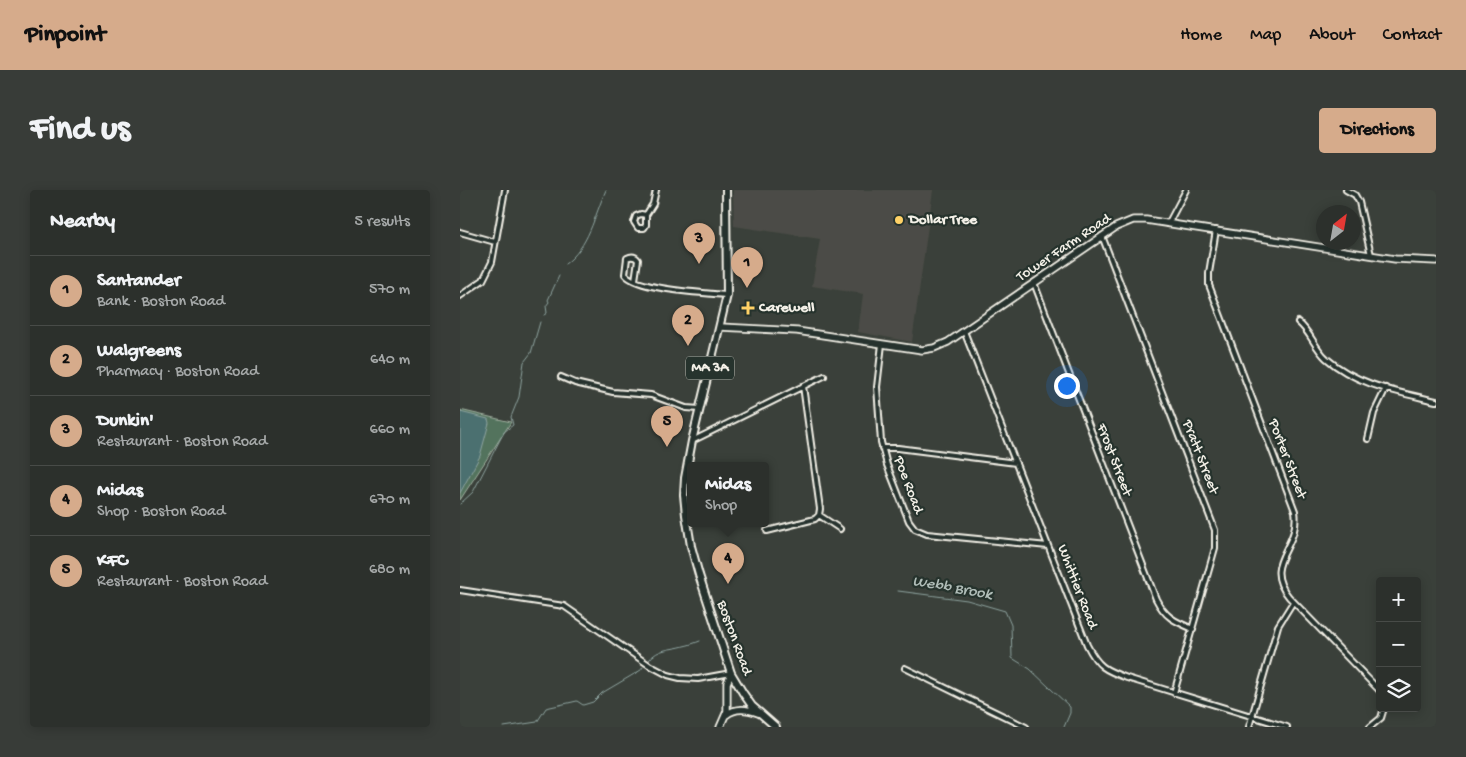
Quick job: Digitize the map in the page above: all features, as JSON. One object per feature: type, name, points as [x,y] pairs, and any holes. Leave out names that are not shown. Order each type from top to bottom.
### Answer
[{"type":"main road","name":"Boston Road","points":[[688,462],[726,295],[726,190]]},
{"type":"main road","name":"Boston Road","points":[[687,468],[684,495],[687,522]]},
{"type":"main road","name":"Boston Road","points":[[688,527],[699,575],[732,673],[742,693],[758,713],[776,727]]},
{"type":"street","points":[[460,296],[483,280],[492,262],[505,190]]},
{"type":"street","points":[[646,215],[656,190]]},
{"type":"street","points":[[1168,224],[1186,190]]},
{"type":"street","points":[[1346,190],[1354,195],[1359,202],[1371,255]]},
{"type":"street","name":"Tower Farm Road","points":[[720,327],[797,331],[928,350],[941,346],[1102,236],[1122,223],[1133,220],[1216,230],[1395,259],[1436,261]]},
{"type":"street","name":"Porter Street","points":[[1216,230],[1209,273],[1211,294],[1295,511],[1296,528],[1278,572],[1282,588],[1376,687]]},
{"type":"street","points":[[460,232],[495,242]]},
{"type":"street","name":"Pratt Street","points":[[1102,236],[1215,530],[1215,548],[1174,693]]},
{"type":"street","points":[[635,280],[638,260],[636,257],[631,256],[627,258],[625,274],[635,280],[662,288],[726,295]]},
{"type":"street","name":"Frost Street","points":[[1034,283],[1156,599],[1164,614],[1193,628]]},
{"type":"street","points":[[1298,322],[1304,327],[1324,356],[1334,365],[1356,378],[1436,401]]},
{"type":"street","name":"Whittier Road","points":[[964,331],[1087,645],[1096,662],[1112,673],[1286,727]]},
{"type":"street","name":"Poe Road","points":[[882,344],[877,388],[882,448],[912,526],[920,532],[939,536],[1048,546]]},
{"type":"street","points":[[692,442],[824,376]]},
{"type":"street","points":[[561,377],[575,383],[613,392],[651,395],[686,408],[700,409]]},
{"type":"street","points":[[767,531],[815,519],[820,509],[803,386]]},
{"type":"street","points":[[1368,439],[1374,413],[1386,388]]},
{"type":"street","points":[[882,448],[898,448],[1016,462]]},
{"type":"street","points":[[818,515],[840,529]]},
{"type":"street","points":[[460,590],[564,606],[649,665],[674,676],[698,679],[732,673]]},
{"type":"street","points":[[1249,727],[1278,626],[1294,602]]},
{"type":"street","points":[[904,668],[1026,727]]},
{"type":"street","points":[[720,727],[728,706],[727,683],[732,673]]},
{"type":"street","points":[[726,715],[737,710],[758,713]]},
{"type":"street","points":[[1370,727],[1381,718],[1383,712]]},
{"type":"street","points":[[1011,727],[1014,722]]},
{"type":"shaded area","points":[[733,190],[933,190],[912,342],[858,332],[863,294],[812,286],[820,239],[734,226]]},
{"type":"green space","points":[[460,410],[511,422],[460,500]]},
{"type":"water","points":[[460,412],[488,419],[489,423],[480,456],[460,493]]},
{"type":"waterway","points":[[565,264],[580,249],[585,240],[606,190]]},
{"type":"waterway","points":[[544,315],[547,313],[546,306],[559,276]]},
{"type":"waterway","points":[[460,504],[473,492],[504,432],[513,425],[511,417],[519,397],[524,362],[531,353],[540,322]]},
{"type":"waterway","name":"Webb Brook","points":[[898,591],[967,600],[1005,611],[1011,625],[1012,658],[1030,669],[1070,707],[1070,713],[1064,727]]},
{"type":"waterway","points":[[649,660],[661,651],[700,641]]},
{"type":"waterway","points":[[504,727],[537,722],[546,708],[577,701],[583,705],[593,702],[602,693],[643,667]]},
{"type":"place","name":"Dollar Tree","points":[[899,220]]},
{"type":"place","name":"Dunkin'","points":[[699,264]]},
{"type":"place","name":"Santander","points":[[747,288]]},
{"type":"place","name":"Carewell","points":[[748,308]]},
{"type":"place","name":"Walgreens","points":[[688,346]]},
{"type":"place","name":"KFC","points":[[667,447]]},
{"type":"place","name":"Midas","points":[[728,584]]}]
